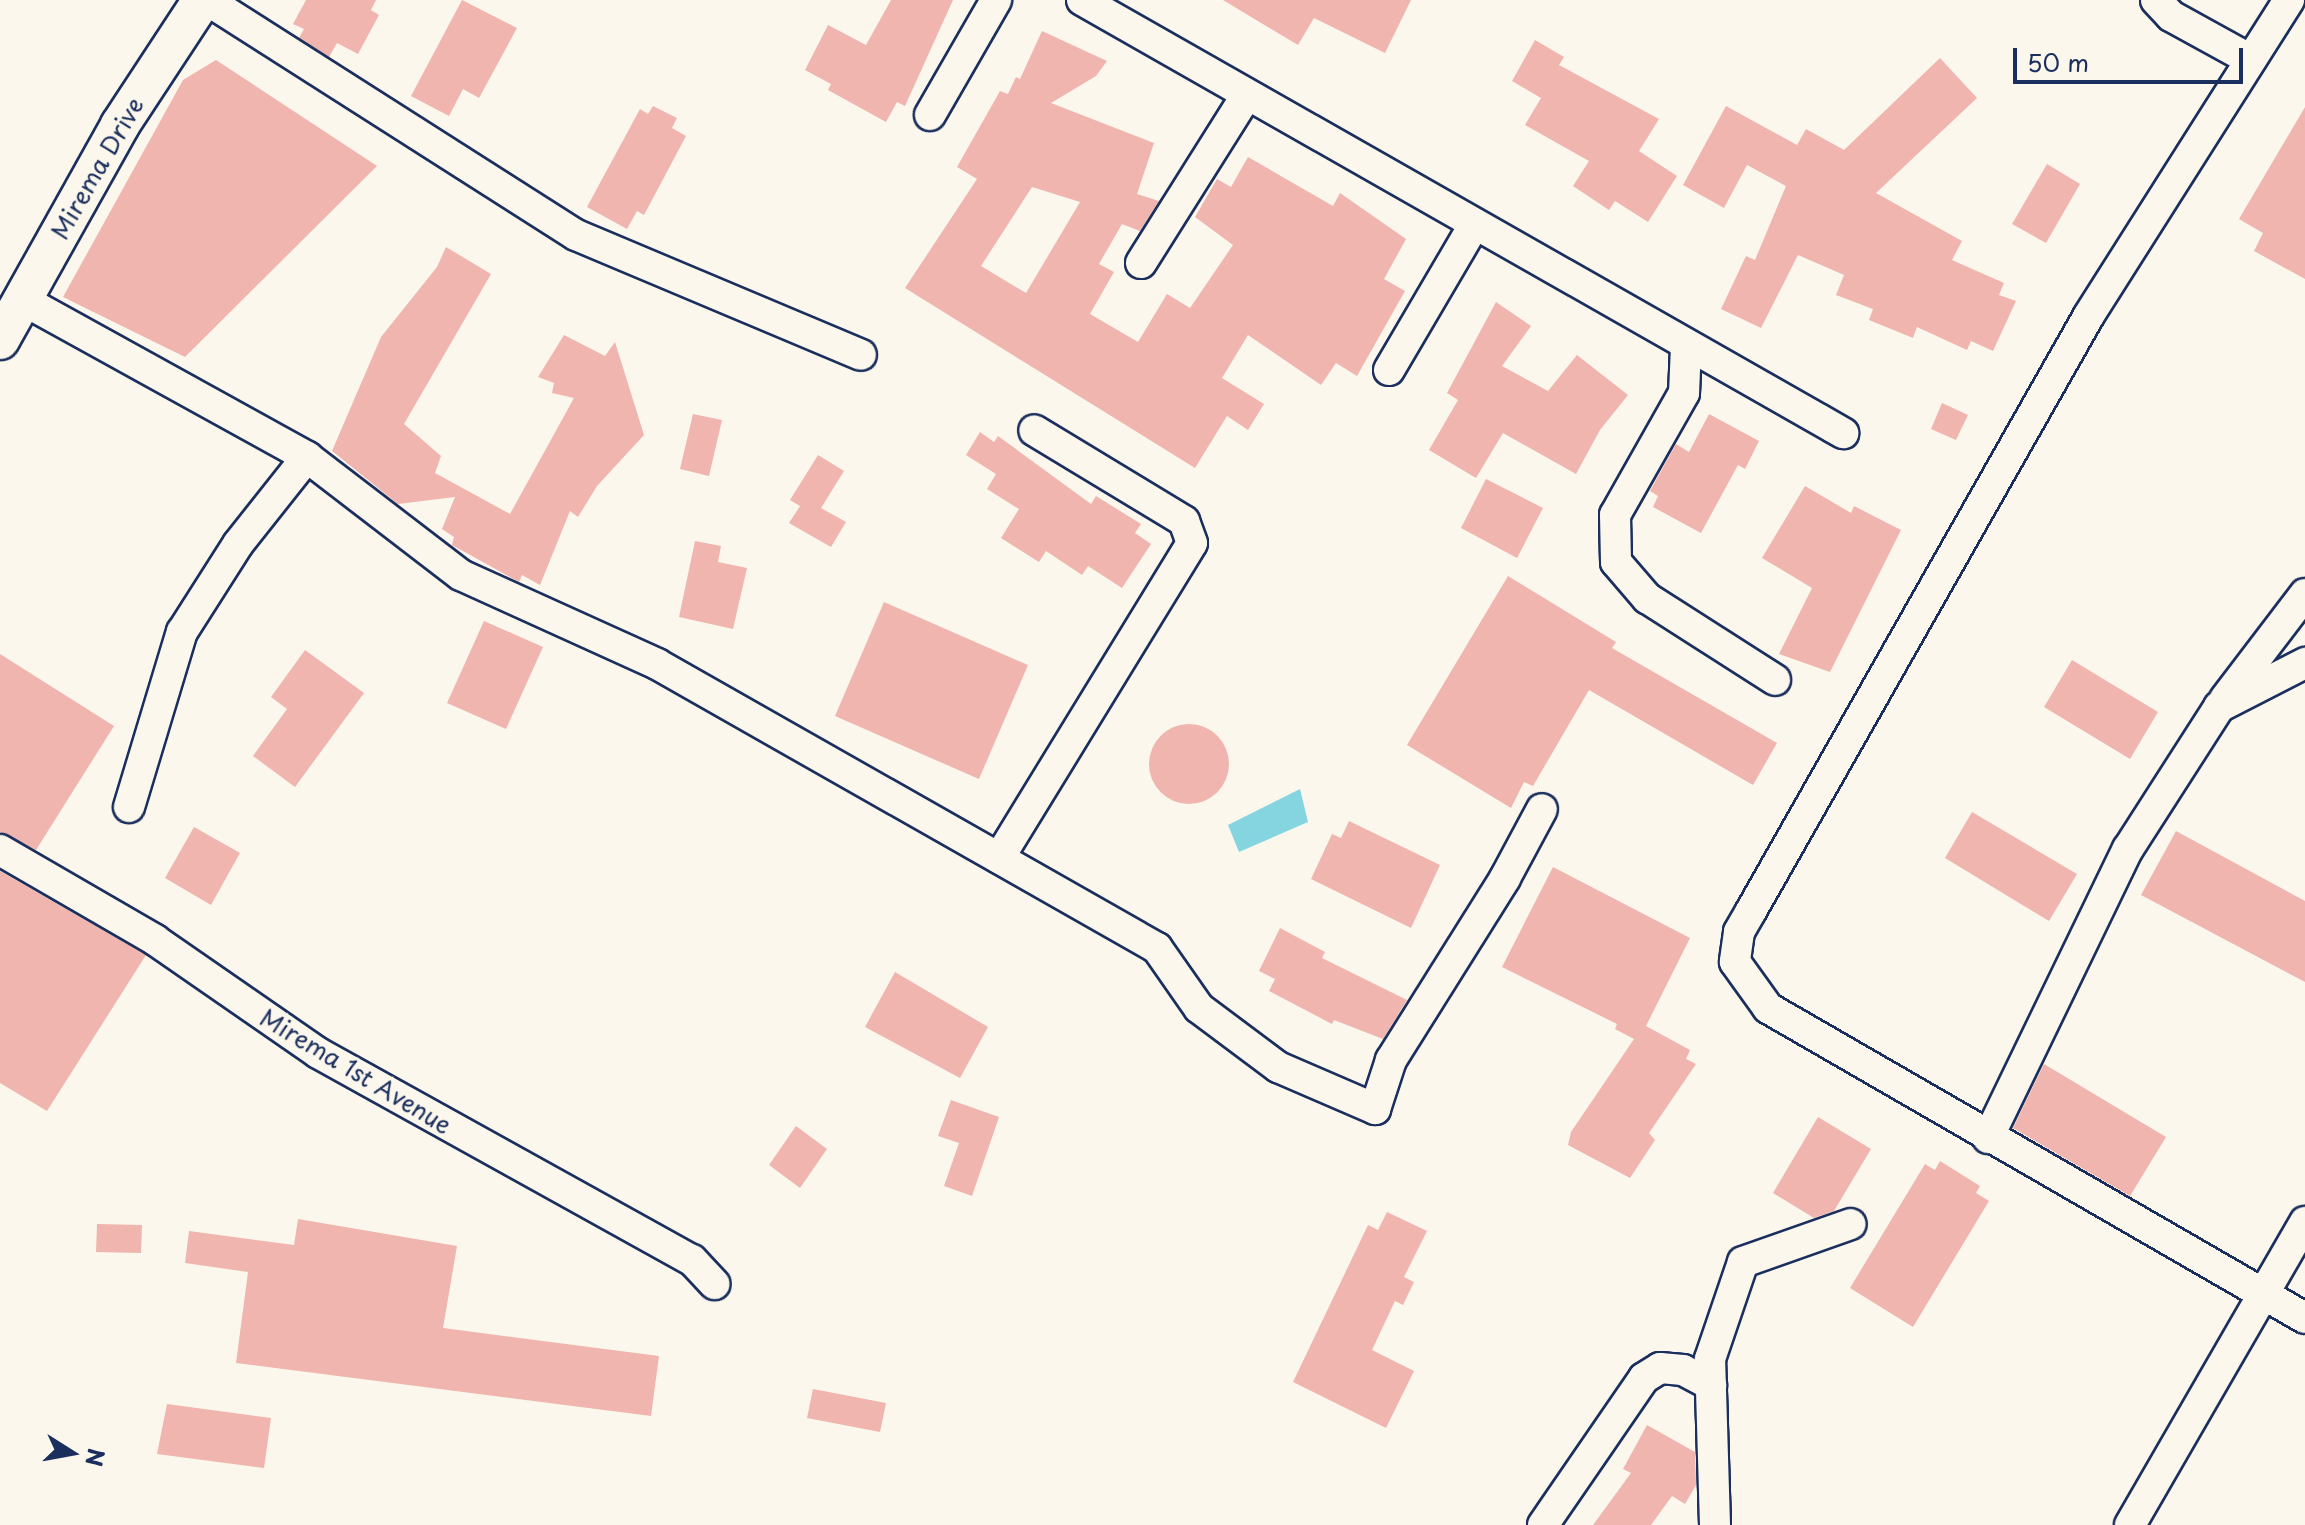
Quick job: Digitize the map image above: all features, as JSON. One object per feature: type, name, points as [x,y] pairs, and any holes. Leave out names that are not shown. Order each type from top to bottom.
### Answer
[{"type":"street","name":"Mirema Drive","points":[[0,340],[120,125],[205,0]]},
{"type":"street","points":[[205,0],[576,235],[861,355]]},
{"type":"street","points":[[930,115],[996,0]]},
{"type":"street","points":[[1082,0],[1843,433]]},
{"type":"street","points":[[2156,0],[2171,16],[2251,60]]},
{"type":"street","points":[[2305,11],[2289,0],[2088,317],[1739,932],[1735,962],[1768,1008],[1988,1138],[2305,1318]]},
{"type":"street","points":[[1141,263],[1247,95]]},
{"type":"street","points":[[1389,370],[1474,225]]},
{"type":"street","points":[[23,300],[307,457],[461,575],[657,664],[1157,948],[1199,1008],[1278,1067],[1375,1109],[1391,1060],[1505,878],[1542,809]]},
{"type":"street","points":[[1686,346],[1684,393],[1615,515],[1616,562],[1647,598],[1775,680]]},
{"type":"street","points":[[999,858],[1192,543],[1184,521],[1034,430]]},
{"type":"street","points":[[129,807],[182,632],[238,544],[307,457]]},
{"type":"street","points":[[1988,1138],[2128,849],[2219,707],[2305,594]]},
{"type":"street","points":[[2219,707],[2305,663]]},
{"type":"street","name":"Mirema 1st Avenue","points":[[0,850],[155,940],[318,1053],[692,1260],[714,1284]]},
{"type":"street","points":[[2130,1525],[2305,1222]]},
{"type":"street","points":[[1715,1525],[1710,1359],[1743,1262],[1851,1224]]},
{"type":"street","points":[[1543,1525],[1644,1378],[1660,1368],[1683,1370],[1711,1385]]},
{"type":"water","points":[[1300,789],[1308,822],[1239,852],[1228,825]]},
{"type":"building","points":[[306,0],[376,0],[371,10],[379,15],[358,54],[337,43],[329,57],[299,38],[304,29],[293,24]]},
{"type":"building","points":[[462,0],[517,28],[479,98],[463,89],[449,116],[411,96]]},
{"type":"building","points":[[891,0],[953,0],[905,106],[897,102],[886,122],[828,90],[831,84],[805,70],[828,25],[866,45]]},
{"type":"building","points":[[1223,0],[1411,0],[1385,53],[1314,18],[1298,45]]},
{"type":"building","points":[[1042,31],[1107,61],[1096,76],[1051,103],[1154,143],[1137,194],[1159,201],[1140,231],[1122,224],[1099,264],[1114,272],[1090,314],[1138,342],[1167,294],[1190,308],[1233,245],[1195,217],[1217,179],[1231,187],[1248,157],[1333,206],[1340,193],[1406,239],[1384,279],[1405,291],[1357,376],[1336,363],[1321,385],[1248,335],[1222,378],[1264,404],[1248,430],[1227,416],[1195,468],[905,288],[977,179],[957,167],[1000,91],[1008,94],[1016,77],[1020,79]],"holes":[[[1032,187],[1080,202],[1026,293],[981,266]]]},
{"type":"building","points":[[1535,40],[1564,57],[1559,65],[1659,119],[1639,151],[1677,176],[1648,222],[1615,201],[1609,210],[1573,186],[1589,161],[1525,125],[1541,98],[1512,81]]},
{"type":"building","points":[[1940,58],[1977,98],[1876,193],[1962,241],[1952,260],[2004,283],[1999,295],[2016,301],[1993,351],[1971,341],[1967,350],[1917,327],[1913,338],[1869,320],[1873,309],[1836,295],[1844,275],[1798,255],[1761,328],[1721,309],[1746,256],[1755,260],[1786,186],[1747,165],[1724,208],[1683,185],[1726,106],[1797,145],[1806,129],[1844,150]]},
{"type":"building","points":[[216,60],[377,166],[185,357],[63,297],[183,80]]},
{"type":"building","points":[[653,106],[677,118],[672,128],[686,136],[644,215],[637,211],[627,229],[587,207],[640,109],[648,114]]},
{"type":"building","points":[[2305,107],[2305,279],[2254,251],[2263,233],[2239,219]]},
{"type":"building","points":[[2047,164],[2080,184],[2046,243],[2012,224]]},
{"type":"building","points":[[446,247],[491,274],[404,424],[441,456],[435,473],[510,514],[574,398],[552,393],[554,383],[538,377],[564,335],[605,356],[615,342],[644,435],[597,486],[578,517],[570,511],[540,585],[522,575],[519,582],[452,545],[454,537],[442,529],[455,497],[398,504],[332,451],[381,337],[437,267]]},
{"type":"building","points":[[1496,302],[1531,326],[1502,366],[1548,391],[1577,355],[1628,395],[1600,430],[1576,474],[1503,433],[1476,478],[1429,450],[1458,400],[1447,393]]},
{"type":"building","points":[[1942,403],[1968,415],[1956,440],[1931,429]]},
{"type":"building","points":[[693,414],[722,420],[709,476],[680,469]]},
{"type":"building","points":[[1709,414],[1759,441],[1745,469],[1738,465],[1701,533],[1653,507],[1658,496],[1650,491],[1676,444],[1689,452]]},
{"type":"building","points":[[980,432],[994,442],[998,436],[1091,504],[1096,496],[1141,524],[1135,533],[1151,544],[1122,588],[1088,566],[1082,575],[1046,551],[1039,562],[1001,538],[1019,509],[987,489],[996,474],[966,455]]},
{"type":"building","points":[[818,455],[844,471],[821,508],[846,522],[831,547],[789,523],[800,506],[790,500]]},
{"type":"building","points":[[1486,479],[1543,508],[1517,558],[1461,528]]},
{"type":"building","points":[[1805,486],[1851,513],[1854,506],[1901,530],[1830,672],[1779,654],[1812,588],[1762,558]]},
{"type":"building","points":[[695,541],[721,546],[718,562],[747,568],[733,629],[679,617]]},
{"type":"building","points":[[1508,576],[1616,642],[1612,648],[1777,743],[1753,785],[1589,690],[1533,786],[1524,782],[1511,808],[1407,745]]},
{"type":"building","points":[[884,602],[1028,665],[979,779],[835,716]]},
{"type":"building","points":[[484,621],[543,647],[506,729],[447,703]]},
{"type":"building","points":[[305,650],[364,693],[295,787],[253,756],[287,709],[271,697]]},
{"type":"building","points":[[0,654],[114,726],[36,850],[0,832]]},
{"type":"building","points":[[2072,660],[2158,712],[2130,759],[2044,707]]},
{"type":"building","points":[[1189,724],[1204,727],[1217,736],[1226,749],[1229,764],[1226,779],[1217,792],[1204,801],[1189,804],[1174,801],[1161,792],[1152,779],[1149,764],[1152,749],[1161,736],[1174,727]]},
{"type":"building","points":[[1972,812],[2077,874],[2049,921],[1945,858]]},
{"type":"building","points":[[1349,821],[1440,865],[1411,928],[1311,879],[1332,834],[1341,838]]},
{"type":"building","points":[[194,827],[240,853],[211,905],[165,878]]},
{"type":"building","points":[[2176,831],[2305,901],[2305,982],[2141,895]]},
{"type":"building","points":[[1553,867],[1690,938],[1646,1026],[1690,1050],[1686,1059],[1696,1064],[1649,1133],[1655,1140],[1630,1178],[1568,1145],[1571,1132],[1634,1039],[1615,1029],[1617,1024],[1502,967]]},
{"type":"building","points":[[0,871],[146,955],[47,1111],[0,1083]]},
{"type":"building","points":[[1280,928],[1325,952],[1322,958],[1407,1000],[1383,1039],[1334,1020],[1332,1024],[1269,991],[1275,979],[1259,971]]},
{"type":"building","points":[[895,972],[988,1027],[960,1078],[865,1027]]},
{"type":"building","points":[[2044,1064],[2166,1137],[2130,1196],[2013,1128]]},
{"type":"building","points":[[951,1100],[999,1117],[972,1196],[944,1186],[959,1143],[938,1136]]},
{"type":"building","points":[[1818,1117],[1871,1149],[1834,1211],[1814,1218],[1773,1193]]},
{"type":"building","points":[[796,1126],[827,1149],[800,1188],[769,1165]]},
{"type":"building","points":[[1940,1161],[1980,1186],[1976,1193],[1989,1201],[1913,1327],[1850,1288],[1925,1164],[1935,1170]]},
{"type":"building","points":[[1387,1212],[1427,1231],[1404,1277],[1414,1282],[1403,1305],[1395,1301],[1372,1350],[1414,1371],[1386,1428],[1293,1382],[1368,1225],[1378,1230]]},
{"type":"building","points":[[298,1219],[457,1246],[443,1328],[659,1356],[651,1416],[236,1363],[248,1272],[185,1263],[189,1231],[294,1245]]},
{"type":"building","points":[[97,1224],[142,1225],[141,1253],[96,1252]]},
{"type":"building","points":[[813,1389],[886,1403],[880,1432],[807,1418]]},
{"type":"building","points":[[167,1404],[271,1418],[264,1468],[157,1454]]},
{"type":"building","points":[[1647,1425],[1695,1452],[1696,1485],[1685,1504],[1672,1496],[1651,1525],[1593,1525],[1631,1473],[1623,1469]]}]
